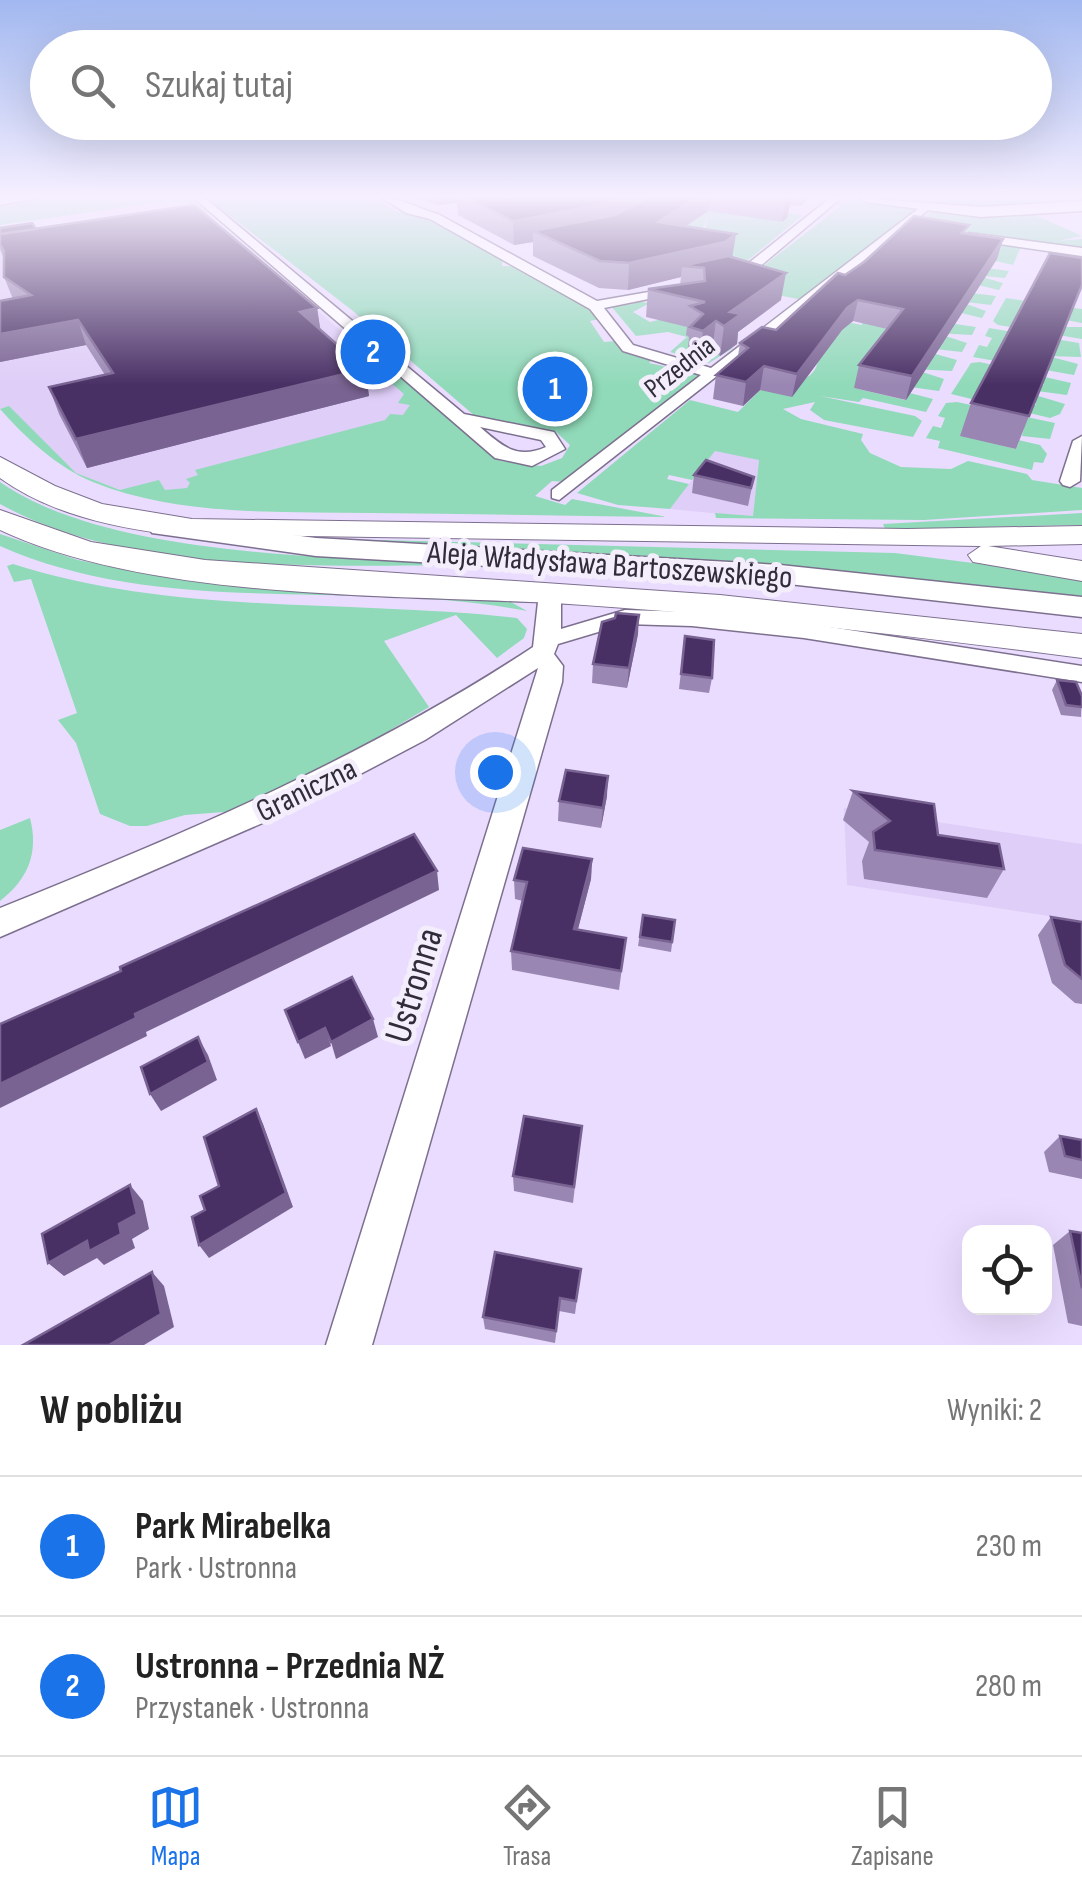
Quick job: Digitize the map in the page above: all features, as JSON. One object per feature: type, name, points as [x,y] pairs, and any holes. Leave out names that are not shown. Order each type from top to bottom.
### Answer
[{"type":"main road","name":"Aleja Władysława Bartoszewskiego","points":[[0,465],[57,499],[138,522],[273,543],[724,569],[1082,607]]},
{"type":"main road","name":"Aleja Władysława Bartoszewskiego","points":[[0,519],[38,536],[100,554],[203,570],[399,587],[550,593],[788,611],[1082,646]]},
{"type":"main road","name":"Aleja Władysława Bartoszewskiego","points":[[138,522],[223,529],[767,537]]},
{"type":"main road","points":[[767,537],[1082,535]]},
{"type":"main road","points":[[767,537],[964,552],[1082,571]]},
{"type":"main road","name":"Aleja Władysława Bartoszewskiego","points":[[203,570],[602,576],[764,588],[1082,624]]},
{"type":"street","points":[[275,261],[465,419]]},
{"type":"street","points":[[513,261],[595,306],[628,348],[714,374]]},
{"type":"street","points":[[718,279],[759,261]]},
{"type":"street","name":"Przednia","points":[[559,494],[860,261]]},
{"type":"street","points":[[595,306],[699,284]]},
{"type":"street","points":[[1070,481],[1082,441]]},
{"type":"street","points":[[550,593],[544,645],[633,616],[796,631],[1082,674]]},
{"type":"street","name":"Graniczna","points":[[0,924],[294,796],[373,756],[544,645]]},
{"type":"street","name":"Ustronna","points":[[349,1345],[549,682],[550,666],[544,645]]},
{"type":"shaded area","points":[[0,261],[258,261],[432,410],[198,493],[120,490],[76,473],[9,407],[0,409]]},
{"type":"shaded area","points":[[715,450],[759,459],[753,517],[670,509]]},
{"type":"shaded area","points":[[844,808],[1082,844],[1082,921],[847,885]]},
{"type":"green space","points":[[288,261],[503,261],[502,266],[516,266],[591,309],[599,319],[590,321],[604,342],[616,341],[653,359],[649,363],[705,375],[565,482],[552,481],[535,496],[565,505],[572,499],[667,517],[265,512],[194,507],[126,493],[79,476],[30,440],[0,409],[9,406],[76,473],[120,490],[159,480],[165,490],[187,488],[190,483],[186,479],[198,475],[195,470],[385,420],[390,414],[403,415],[410,405],[398,403],[404,394],[349,347],[356,345],[350,339],[356,338],[500,461],[541,466],[562,458],[570,445],[555,431],[476,417]]},
{"type":"green space","points":[[723,261],[747,261],[747,261],[729,270]]},
{"type":"green space","points":[[770,261],[853,261],[803,300],[736,287]]},
{"type":"green space","points":[[863,261],[878,261],[876,266],[910,274],[914,270],[900,262],[951,261],[1009,271],[1005,278],[975,275],[1003,283],[999,290],[939,276],[930,288],[996,296],[991,305],[958,301],[986,311],[982,318],[919,303],[908,317],[976,327],[972,335],[936,333],[967,343],[962,352],[935,349],[942,343],[896,334],[883,350],[931,361],[932,353],[957,360],[952,371],[913,369],[944,379],[939,391],[910,387],[918,380],[869,369],[854,388],[905,400],[906,392],[933,399],[926,412],[863,398],[859,402],[820,396],[915,416],[922,421],[913,437],[824,420],[810,410],[815,402],[783,409],[801,419],[863,434],[861,440],[870,453],[901,467],[951,469],[968,461],[1027,474],[1032,480],[1082,488],[1082,510],[924,520],[716,518],[715,513],[753,516],[759,460],[715,451],[692,480],[669,475],[667,479],[689,484],[670,509],[618,505],[577,493],[690,400],[738,412],[765,385],[727,371],[740,362],[747,363],[739,372],[761,377],[786,381],[808,377],[818,359],[789,352],[796,345],[808,348],[816,340],[793,335],[783,344],[787,346],[783,351],[757,345],[801,310],[817,313],[810,320],[830,327],[837,320],[862,325],[862,311],[810,303],[824,293],[834,294],[829,300],[853,305],[856,302],[851,298],[885,303],[828,290],[844,276],[857,278],[848,289],[876,292],[872,290],[875,286],[862,283],[870,279],[846,275]]},
{"type":"green space","points":[[1006,298],[1082,309],[1082,323],[1066,320],[1072,314],[1055,311],[1048,327],[1082,327],[1082,339],[998,325],[993,321]]},
{"type":"green space","points":[[631,301],[650,303],[633,312],[650,322],[688,313],[733,348],[709,363],[670,352],[687,337],[668,332],[636,336],[611,306],[634,304]]},
{"type":"green space","points":[[989,328],[1079,343],[1081,357],[1048,356],[1078,364],[1074,375],[973,357],[979,345],[987,347],[992,338],[985,336]]},
{"type":"green space","points":[[971,363],[1071,383],[1067,395],[1037,391],[1044,384],[1024,380],[1016,400],[1036,405],[1035,395],[1065,404],[1060,414],[1050,418],[951,394]]},
{"type":"green space","points":[[946,403],[1055,423],[1050,439],[1022,436],[1024,428],[960,435],[1016,449],[1019,442],[1014,439],[1040,445],[1047,454],[1043,463],[1034,462],[1032,470],[938,448],[940,441],[926,438],[933,426],[941,428],[945,418],[938,416]]},
{"type":"green space","points":[[0,482],[48,508],[105,527],[169,541],[305,556],[491,566],[304,565],[175,556],[113,545],[54,528],[0,504]]},
{"type":"green space","points":[[1082,513],[1082,525],[885,529],[883,524]]},
{"type":"green space","points":[[0,534],[78,560],[145,574],[509,601],[527,611],[395,597],[260,594],[127,582],[63,568],[0,546]]},
{"type":"green space","points":[[299,538],[895,553],[1082,577],[1082,597],[824,569]]},
{"type":"green space","points":[[13,564],[137,592],[263,603],[454,612],[517,618],[527,629],[524,638],[497,658],[456,615],[384,641],[429,707],[340,760],[237,811],[185,815],[147,826],[130,826],[100,814],[76,743],[58,720],[77,713],[31,579],[14,582],[7,566]]},
{"type":"green space","points":[[30,818],[33,843],[29,864],[18,884],[0,901],[0,830]]},
{"type":"building","points":[[4,261],[261,261],[317,308],[300,312],[365,369],[76,439],[49,387],[113,373],[78,320],[0,334],[0,301],[31,295],[4,277]]},
{"type":"building","points":[[706,261],[744,261],[786,273],[730,312],[741,314],[724,326],[716,321],[703,331],[690,327],[703,314],[690,306],[705,302],[648,289],[705,281],[704,268],[682,266]]},
{"type":"building","points":[[989,261],[912,376],[859,365],[903,309],[858,300],[847,308],[797,374],[764,366],[746,382],[716,375],[748,348],[740,343],[762,327],[776,330],[838,273],[845,275],[864,262]]},
{"type":"building","points":[[1046,261],[1082,261],[1082,285],[1029,416],[971,403]]},
{"type":"building","points":[[706,460],[754,477],[751,488],[694,475]]},
{"type":"building","points":[[616,613],[639,615],[629,668],[593,664],[602,622],[615,618]]},
{"type":"building","points":[[685,636],[714,640],[712,678],[681,674]]},
{"type":"building","points":[[1057,680],[1076,682],[1082,707],[1066,705]]},
{"type":"building","points":[[566,770],[608,776],[603,808],[559,801]]},
{"type":"building","points":[[853,791],[934,804],[938,835],[999,844],[1004,869],[875,850],[873,832],[890,821]]},
{"type":"building","points":[[414,834],[437,871],[135,1014],[136,1018],[0,1084],[0,1024]]},
{"type":"building","points":[[523,848],[592,859],[574,929],[626,938],[621,971],[511,951],[527,882],[514,880]]},
{"type":"building","points":[[643,915],[675,920],[672,942],[640,937]]},
{"type":"building","points":[[1051,917],[1082,922],[1082,979],[1065,965]]},
{"type":"building","points":[[352,977],[373,1019],[331,1042],[325,1028],[298,1042],[285,1010]]},
{"type":"building","points":[[198,1037],[208,1062],[150,1094],[141,1067]]},
{"type":"building","points":[[256,1109],[286,1193],[199,1245],[192,1217],[205,1210],[200,1196],[219,1186],[204,1137]]},
{"type":"building","points":[[524,1116],[582,1126],[574,1187],[513,1176]]},
{"type":"building","points":[[1060,1136],[1082,1140],[1082,1160],[1065,1156]]},
{"type":"building","points":[[130,1185],[137,1214],[119,1224],[121,1234],[89,1251],[87,1241],[48,1263],[42,1234]]},
{"type":"building","points":[[1070,1231],[1082,1233],[1082,1288]]},
{"type":"building","points":[[495,1252],[581,1269],[576,1301],[560,1298],[556,1331],[483,1317]]},
{"type":"building","points":[[152,1272],[161,1314],[109,1345],[23,1345]]},
{"type":"place","name":"Ustronna - Przednia NŻ","points":[[373,352]]},
{"type":"place","name":"Park Mirabelka","points":[[555,389]]}]
